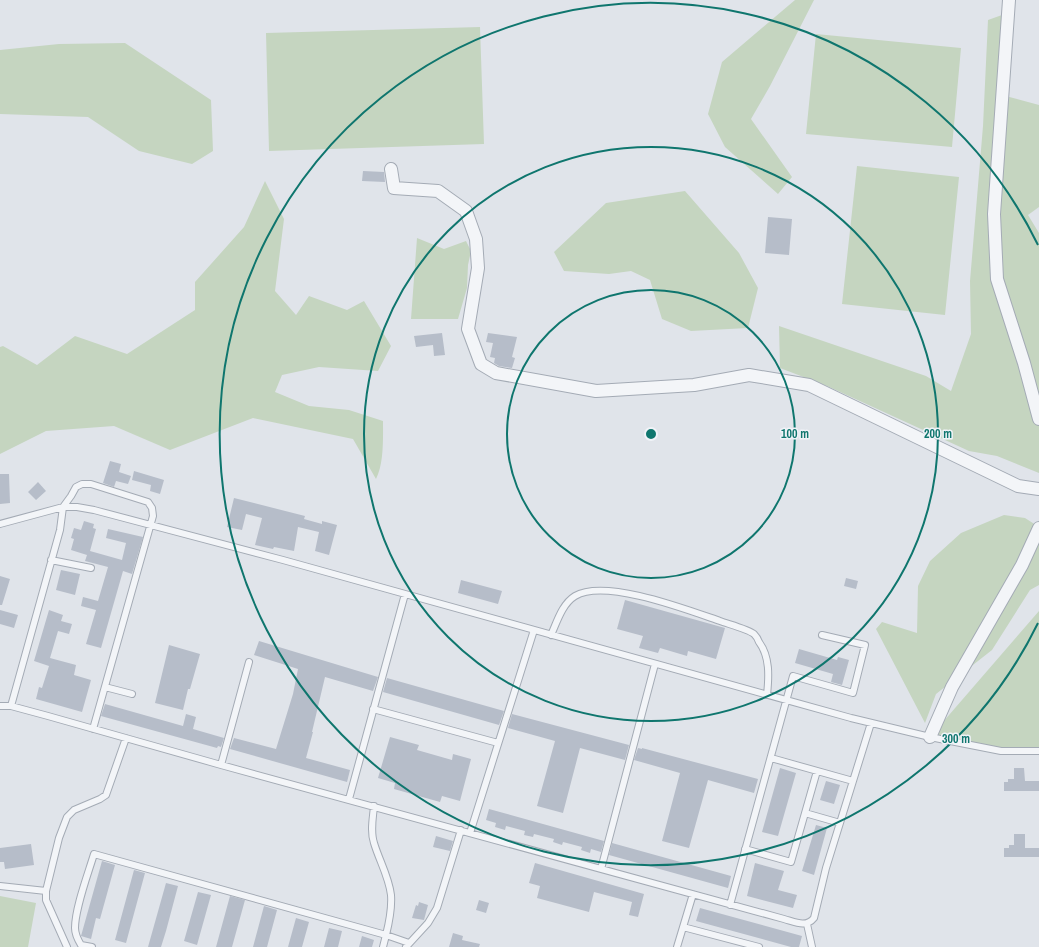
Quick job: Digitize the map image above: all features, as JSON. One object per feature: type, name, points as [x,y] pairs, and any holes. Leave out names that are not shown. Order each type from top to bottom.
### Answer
[{"type":"street","points":[[1009,0],[994,214],[997,279],[1024,363],[1039,419]]},
{"type":"street","points":[[391,169],[394,188],[438,191],[466,211],[476,239],[478,268],[468,329],[481,364],[496,373],[596,391],[694,385],[749,375],[809,385],[1018,486],[1039,489]]},
{"type":"street","points":[[930,737],[952,687],[1022,565],[1039,528]]},
{"type":"lane","points":[[11,706],[60,530],[62,507],[76,487],[82,484],[91,484],[148,502],[152,508],[153,516],[93,729]]},
{"type":"lane","points":[[0,524],[62,507],[77,507],[94,510],[405,594],[870,723],[1001,751],[1039,751]]},
{"type":"lane","points":[[52,560],[91,568]]},
{"type":"lane","points":[[551,635],[560,614],[566,605],[575,596],[587,592],[600,590],[648,598],[678,606],[754,634],[764,648],[767,658],[769,674],[767,695]]},
{"type":"lane","points":[[349,799],[405,594]]},
{"type":"lane","points":[[470,833],[534,630]]},
{"type":"lane","points":[[730,904],[794,676],[853,693],[865,645],[822,635]]},
{"type":"lane","points":[[221,765],[249,662]]},
{"type":"lane","points":[[601,869],[656,664]]},
{"type":"lane","points":[[105,687],[132,694]]},
{"type":"lane","points":[[0,706],[11,706],[221,765],[807,924],[814,918],[826,868],[870,723]]},
{"type":"lane","points":[[374,709],[498,743]]},
{"type":"lane","points":[[67,947],[46,900],[46,891],[59,838],[67,816],[74,810],[106,795],[126,738]]},
{"type":"lane","points":[[771,758],[853,780]]},
{"type":"lane","points":[[745,849],[791,862],[817,771]]},
{"type":"lane","points":[[374,806],[372,827],[373,842],[381,861],[391,896],[389,919],[382,947]]},
{"type":"lane","points":[[805,814],[840,823]]},
{"type":"lane","points":[[92,947],[82,945],[77,938],[75,928],[78,909],[94,854],[386,935],[408,945],[428,923],[437,908],[461,830]]},
{"type":"lane","points":[[0,886],[46,891]]},
{"type":"lane","points":[[677,947],[693,894]]},
{"type":"lane","points":[[807,924],[812,947]]},
{"type":"lane","points":[[683,927],[759,947]]},
{"type":"green space","points":[[795,0],[814,0],[770,86],[751,119],[792,177],[778,194],[725,147],[708,114],[722,62]]},
{"type":"green space","points":[[1002,15],[998,94],[1039,105],[1039,207],[1028,215],[1039,233],[1039,473],[997,456],[969,451],[827,386],[780,368],[779,326],[926,376],[951,391],[971,334],[970,281],[983,126],[988,20]]},
{"type":"green space","points":[[480,27],[484,144],[269,151],[266,33]]},
{"type":"green space","points":[[816,34],[961,48],[952,147],[806,134]]},
{"type":"green space","points":[[125,43],[211,100],[213,151],[192,164],[139,151],[88,117],[0,114],[0,50],[59,44]]},
{"type":"green space","points":[[857,166],[959,177],[945,315],[842,304]]},
{"type":"green space","points":[[265,181],[284,219],[275,291],[296,315],[309,296],[347,310],[364,301],[391,346],[378,371],[319,367],[282,375],[275,392],[309,406],[349,410],[383,421],[382,459],[376,479],[353,439],[253,418],[170,450],[114,426],[46,431],[0,454],[0,347],[3,346],[37,365],[75,336],[127,354],[195,310],[195,282],[244,227]]},
{"type":"green space","points":[[685,191],[739,253],[758,288],[748,328],[691,331],[662,319],[650,280],[631,271],[609,274],[564,271],[554,252],[606,203]]},
{"type":"green space","points":[[417,238],[444,249],[466,241],[471,251],[468,265],[467,288],[458,319],[411,319]]},
{"type":"green space","points":[[1004,515],[1025,518],[1039,527],[1039,585],[1030,590],[992,650],[936,694],[925,723],[876,629],[882,622],[917,633],[918,586],[930,561],[961,533]]},
{"type":"green space","points":[[1039,611],[1039,751],[1001,751],[930,737]]},
{"type":"green space","points":[[0,896],[36,903],[28,947],[0,947]]},
{"type":"building","points":[[363,171],[384,172],[385,182],[362,181]]},
{"type":"building","points":[[768,217],[792,219],[789,255],[765,253]]},
{"type":"building","points":[[442,333],[445,355],[434,356],[433,345],[416,347],[414,336]]},
{"type":"building","points":[[488,333],[517,337],[512,357],[515,358],[512,368],[499,366],[494,363],[495,358],[490,357],[493,343],[486,342]]},
{"type":"building","points":[[110,461],[121,464],[119,472],[131,476],[128,484],[116,481],[114,487],[103,483]]},
{"type":"building","points":[[134,471],[164,480],[160,494],[150,491],[151,485],[132,480]]},
{"type":"building","points":[[0,474],[9,474],[10,503],[0,504]]},
{"type":"building","points":[[38,482],[46,491],[36,500],[28,492]]},
{"type":"building","points":[[234,498],[305,516],[304,519],[322,524],[322,521],[337,525],[329,555],[315,551],[319,532],[298,527],[294,551],[274,547],[273,549],[255,545],[262,518],[246,514],[242,530],[227,527]]},
{"type":"building","points":[[84,521],[94,524],[93,528],[96,529],[90,551],[122,560],[126,543],[106,538],[108,529],[143,537],[132,574],[123,571],[101,648],[86,644],[96,610],[81,606],[83,597],[98,601],[108,567],[85,561],[87,555],[71,550],[74,539],[71,538],[74,528],[81,530]]},
{"type":"building","points":[[61,570],[80,574],[75,595],[56,590]]},
{"type":"building","points":[[0,576],[10,579],[2,605],[0,605]]},
{"type":"building","points":[[846,578],[858,581],[856,589],[844,586]]},
{"type":"building","points":[[461,580],[502,591],[498,604],[458,593]]},
{"type":"building","points":[[625,600],[725,628],[716,659],[688,651],[687,656],[660,648],[658,653],[639,648],[643,636],[617,629]]},
{"type":"building","points":[[0,610],[18,615],[14,628],[0,624]]},
{"type":"building","points":[[49,610],[63,615],[61,621],[72,624],[69,634],[58,631],[50,658],[76,665],[74,675],[91,680],[82,712],[36,699],[39,687],[42,688],[49,666],[34,661]]},
{"type":"building","points":[[259,641],[378,677],[373,691],[325,677],[306,758],[350,770],[347,782],[230,749],[234,738],[276,749],[293,694],[298,669],[254,655]]},
{"type":"building","points":[[169,645],[200,654],[190,689],[188,689],[183,710],[155,703]]},
{"type":"building","points":[[799,649],[837,660],[838,657],[849,660],[842,685],[831,682],[833,674],[795,663]]},
{"type":"building","points":[[387,678],[504,711],[499,725],[383,692]]},
{"type":"building","points":[[105,704],[183,726],[186,714],[196,717],[193,729],[224,738],[221,747],[218,746],[217,748],[101,716]]},
{"type":"building","points":[[512,714],[629,745],[625,760],[580,748],[563,813],[537,806],[555,741],[508,728]]},
{"type":"building","points":[[390,737],[419,745],[417,750],[452,760],[453,754],[471,759],[460,801],[442,796],[440,802],[394,789],[395,783],[378,778]]},
{"type":"building","points":[[638,748],[758,779],[754,793],[708,780],[689,848],[662,841],[680,773],[634,760]]},
{"type":"building","points":[[780,768],[796,773],[778,836],[762,832]]},
{"type":"building","points":[[1014,768],[1024,768],[1025,781],[1039,781],[1039,791],[1004,791],[1004,782],[1008,782],[1008,779],[1014,779]]},
{"type":"building","points":[[826,781],[840,785],[834,804],[820,800]]},
{"type":"building","points":[[489,809],[604,841],[601,852],[591,849],[590,853],[581,850],[582,847],[563,842],[562,845],[553,842],[554,839],[534,834],[533,837],[524,835],[525,831],[506,826],[505,830],[495,827],[496,823],[486,820]]},
{"type":"building","points":[[816,825],[827,828],[814,875],[802,871]]},
{"type":"building","points":[[1014,834],[1025,834],[1025,848],[1039,848],[1039,857],[1004,857],[1004,848],[1009,848],[1009,845],[1014,845]]},
{"type":"building","points":[[436,836],[453,841],[450,851],[433,847]]},
{"type":"building","points":[[612,843],[731,876],[728,888],[609,855]]},
{"type":"building","points":[[31,844],[34,865],[5,869],[4,862],[0,862],[0,848]]},
{"type":"building","points":[[102,861],[115,865],[100,919],[96,918],[91,939],[81,936]]},
{"type":"building","points":[[535,863],[644,894],[638,917],[629,915],[632,902],[594,892],[589,912],[537,898],[540,886],[529,883]]},
{"type":"building","points":[[755,863],[784,871],[778,890],[797,895],[793,908],[747,896]]},
{"type":"building","points":[[134,870],[145,873],[126,943],[115,940]]},
{"type":"building","points":[[166,883],[178,886],[166,931],[161,947],[148,947]]},
{"type":"building","points":[[198,892],[211,895],[197,945],[184,941]]},
{"type":"building","points":[[230,896],[245,900],[232,947],[216,947]]},
{"type":"building","points":[[479,900],[489,903],[486,913],[476,910]]},
{"type":"building","points":[[419,902],[428,905],[424,920],[412,918],[416,905],[418,906]]},
{"type":"building","points":[[264,906],[277,910],[267,947],[253,947]]},
{"type":"building","points":[[700,908],[802,936],[799,947],[791,947],[696,921]]},
{"type":"building","points":[[296,918],[309,922],[302,947],[288,947]]},
{"type":"building","points":[[329,928],[342,931],[338,947],[324,947]]},
{"type":"building","points":[[453,933],[463,936],[462,940],[480,944],[479,947],[449,947]]},
{"type":"building","points":[[362,936],[374,940],[372,947],[359,947]]}]
